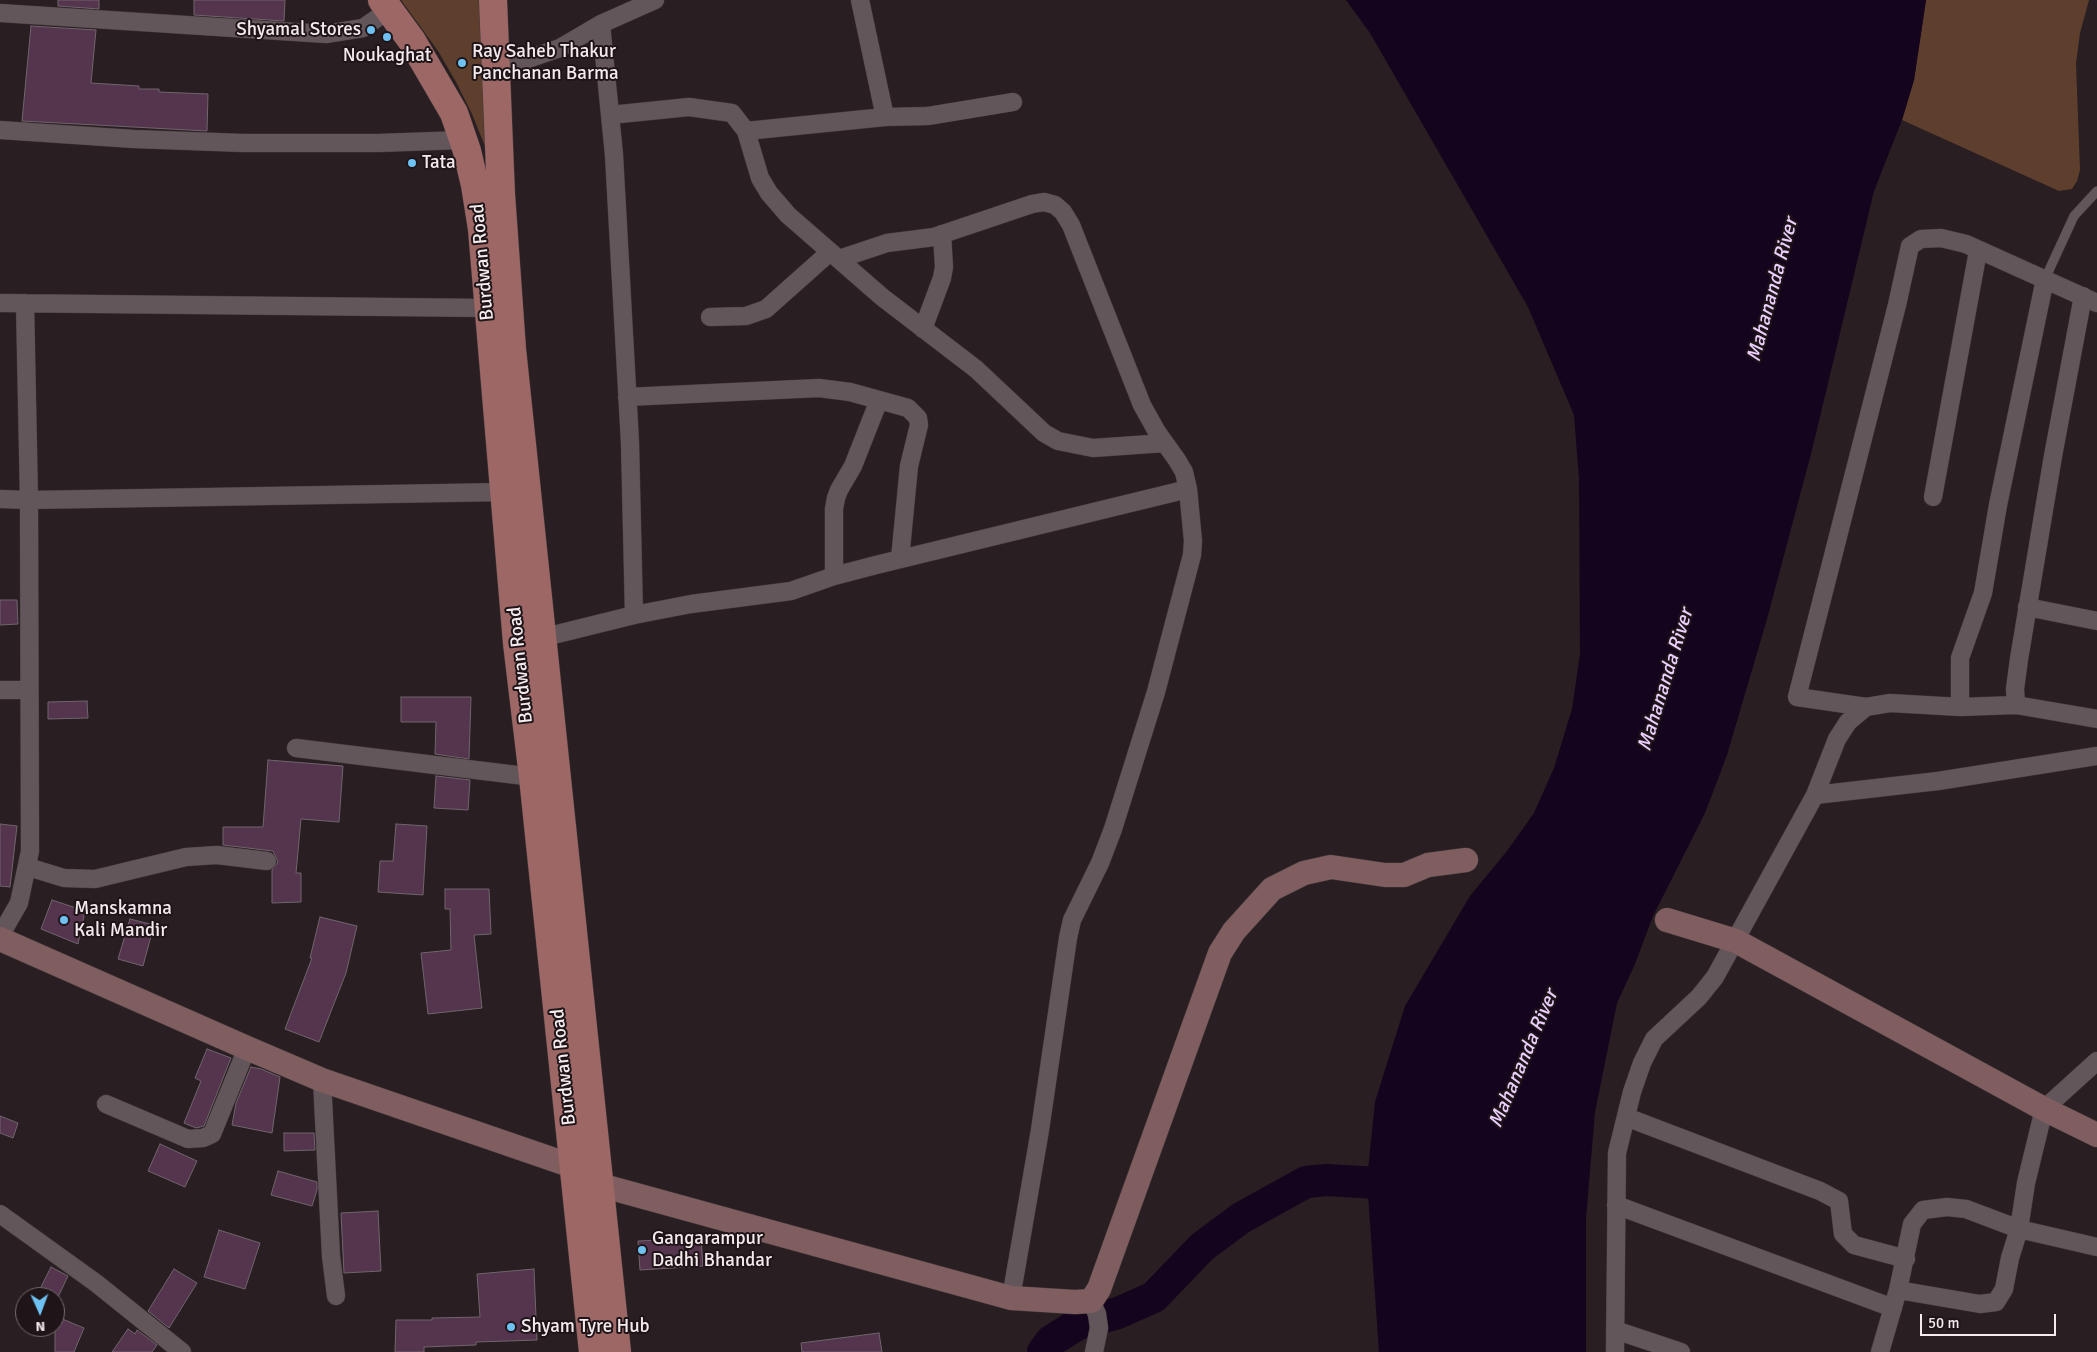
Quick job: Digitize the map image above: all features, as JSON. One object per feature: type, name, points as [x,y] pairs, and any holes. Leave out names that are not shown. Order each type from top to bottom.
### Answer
[{"type":"main road","name":"Burdwan Road","points":[[492,0],[497,67],[493,239],[487,308],[517,643],[575,1167],[601,1315],[617,1352]]},
{"type":"main road","name":"Burdwan Road","points":[[386,4],[435,79],[454,113],[493,239],[512,349],[600,1186],[601,1315],[593,1352]]},
{"type":"street","points":[[497,67],[519,62],[560,48],[601,24],[655,0]]},
{"type":"street","points":[[860,0],[885,117]]},
{"type":"street","points":[[0,13],[326,34],[363,28],[386,4]]},
{"type":"street","points":[[601,24],[614,155],[627,397],[634,615]]},
{"type":"street","points":[[746,131],[885,117],[928,116],[1013,102]]},
{"type":"street","points":[[610,115],[689,107],[732,113],[746,131],[760,178],[769,193],[788,215],[923,329],[976,369],[1016,409],[1044,433],[1058,442],[1093,448],[1164,443]]},
{"type":"street","points":[[0,130],[243,143],[378,143],[463,140]]},
{"type":"street","points":[[710,317],[746,316],[766,309],[835,256],[887,243],[924,240],[1032,204],[1044,202],[1054,205],[1064,212],[1071,225],[1142,404],[1164,443],[1181,466],[1188,489],[1193,541],[1192,555],[1156,692],[1113,829],[1100,863],[1072,920],[1040,1130],[1011,1298]]},
{"type":"street","points":[[923,329],[942,278],[944,267],[942,234]]},
{"type":"street","points":[[2016,705],[2016,682],[2028,607],[2090,299],[1978,251],[1966,244],[1941,238],[1921,239],[1910,246],[1895,315],[1797,697],[1866,707],[1890,703],[1960,707],[2016,705],[2097,719]]},
{"type":"street","points":[[1933,497],[1978,251]]},
{"type":"street","points":[[1960,707],[1960,658],[1985,585],[1998,505],[2045,279]]},
{"type":"street","points":[[0,303],[487,308]]},
{"type":"street","points":[[25,303],[29,500],[30,851],[19,903],[0,937],[322,1080],[575,1167]]},
{"type":"street","points":[[627,397],[820,388],[850,392],[908,408],[918,418],[919,425],[907,486],[900,559]]},
{"type":"street","points":[[834,576],[834,509],[838,490],[853,466],[879,400]]},
{"type":"street","points":[[541,638],[634,615],[691,604],[779,594],[834,576],[900,559],[1188,489]]},
{"type":"street","points":[[0,499],[504,492]]},
{"type":"street","points":[[2028,607],[2097,621]]},
{"type":"street","points":[[0,690],[29,690]]},
{"type":"street","points":[[1615,1352],[1617,1153],[1642,1064],[1654,1039],[1699,997],[1716,977],[1815,795],[1837,739],[1848,722],[1866,707]]},
{"type":"street","points":[[296,748],[533,777]]},
{"type":"street","points":[[1815,795],[1938,781],[2097,756]]},
{"type":"street","points":[[28,867],[64,878],[95,879],[186,857],[217,855],[267,862]]},
{"type":"street","points":[[1096,1332],[1099,1289],[1220,954],[1234,932],[1272,889],[1304,873],[1331,867],[1385,875],[1404,874],[1428,865],[1466,860]]},
{"type":"street","points":[[1667,920],[1736,941],[2044,1109],[2097,1135]]},
{"type":"street","points":[[106,1104],[188,1139],[203,1138],[212,1134],[247,1048]]},
{"type":"street","points":[[1898,1290],[1980,1304],[1996,1302],[2004,1289],[2010,1258],[2019,1229],[2026,1183],[2044,1109],[2097,1061]]},
{"type":"street","points":[[322,1080],[330,1256],[336,1296]]},
{"type":"street","points":[[1626,1116],[1820,1191],[1840,1201],[1843,1234],[1854,1245],[1906,1259]]},
{"type":"street","points":[[600,1186],[1011,1298],[1075,1302],[1096,1332]]},
{"type":"street","points":[[1616,1205],[1893,1308]]},
{"type":"street","points":[[1880,1352],[1906,1259],[1912,1224],[1923,1210],[1947,1207],[1966,1209],[2019,1229],[2097,1247]]},
{"type":"street","points":[[0,1214],[96,1282],[182,1352]]},
{"type":"street","points":[[1615,1330],[1681,1352]]},
{"type":"lane","points":[[2045,279],[2074,216],[2097,192]]},
{"type":"shaded area","points":[[401,0],[479,0],[486,149],[472,114],[456,82],[438,51]]},
{"type":"shaded area","points":[[1926,0],[2089,0],[2080,33],[2076,63],[2080,170],[2077,181],[2072,189],[2059,191],[1902,120],[1914,80]]},
{"type":"water","name":"Mahananda River","points":[[1346,0],[1926,0],[1914,80],[1902,120],[1874,191],[1812,450],[1767,619],[1727,755],[1705,813],[1653,916],[1635,964],[1617,1003],[1595,1112],[1586,1218],[1586,1352],[1379,1352],[1367,1180],[1375,1102],[1405,1006],[1470,896],[1507,851],[1534,813],[1554,768],[1572,709],[1580,654],[1579,478],[1574,415],[1528,307],[1370,33]]},
{"type":"building","points":[[58,0],[99,0],[99,9],[58,6]]},
{"type":"building","points":[[194,0],[285,0],[284,21],[194,15]]},
{"type":"building","points":[[31,26],[96,30],[91,83],[139,86],[139,89],[159,89],[159,92],[208,94],[207,131],[22,121]]},
{"type":"building","points":[[0,600],[17,600],[18,624],[0,625]]},
{"type":"building","points":[[401,697],[471,697],[469,759],[435,754],[436,722],[401,722]]},
{"type":"building","points":[[87,701],[88,718],[48,719],[48,702]]},
{"type":"building","points":[[268,760],[343,766],[339,822],[301,819],[296,873],[301,873],[301,902],[272,903],[272,870],[278,862],[273,851],[223,845],[223,827],[263,827]]},
{"type":"building","points":[[436,776],[470,780],[468,810],[434,808]]},
{"type":"building","points":[[0,824],[17,826],[10,887],[0,886]]},
{"type":"building","points":[[396,824],[427,826],[423,895],[378,892],[380,861],[393,861]]},
{"type":"building","points":[[445,889],[489,889],[491,934],[474,935],[482,1008],[428,1014],[421,953],[451,950],[450,909],[445,909]]},
{"type":"building","name":"Manskamna Kali Mandir","points":[[52,900],[85,911],[78,944],[41,929]]},
{"type":"building","points":[[320,917],[357,926],[346,973],[319,1042],[285,1029],[312,958],[310,958]]},
{"type":"building","points":[[130,919],[154,925],[143,966],[118,959]]},
{"type":"building","points":[[207,1049],[231,1058],[204,1126],[196,1128],[184,1123],[201,1081],[195,1078]]},
{"type":"building","points":[[251,1067],[280,1077],[272,1133],[232,1125],[236,1103]]},
{"type":"building","points":[[0,1116],[18,1123],[13,1138],[0,1133]]},
{"type":"building","points":[[284,1133],[314,1133],[315,1150],[284,1151]]},
{"type":"building","points":[[160,1144],[197,1161],[185,1187],[148,1171]]},
{"type":"building","points":[[278,1171],[317,1182],[317,1190],[312,1206],[271,1195]]},
{"type":"building","points":[[378,1211],[381,1271],[344,1273],[341,1213]]},
{"type":"building","points":[[219,1230],[260,1243],[245,1289],[204,1277]]},
{"type":"building","points":[[701,1238],[703,1266],[640,1270],[638,1241]]},
{"type":"building","points":[[51,1267],[68,1276],[63,1287],[41,1287]]},
{"type":"building","points":[[174,1269],[197,1283],[169,1328],[148,1311]]},
{"type":"building","points":[[534,1269],[537,1340],[476,1342],[476,1345],[424,1347],[424,1352],[395,1352],[396,1320],[480,1317],[477,1274]]},
{"type":"building","points":[[65,1320],[84,1328],[74,1352],[55,1352],[55,1337],[65,1337]]},
{"type":"building","points":[[128,1329],[135,1334],[137,1330],[157,1345],[152,1352],[112,1352]]},
{"type":"building","points":[[879,1333],[882,1352],[802,1352],[801,1343]]},
{"type":"waterway","points":[[1043,1352],[1051,1341],[1078,1324],[1118,1313],[1154,1297],[1202,1247],[1241,1218],[1306,1182],[1327,1180],[1410,1185]]},
{"type":"place","name":"Shyamal Stores","points":[[371,30]]},
{"type":"place","name":"Noukaghat","points":[[387,37]]},
{"type":"place","name":"Ray Saheb Thakur Panchanan Barma","points":[[462,63]]},
{"type":"place","name":"Tata","points":[[412,163]]},
{"type":"place","name":"Manskamna Kali Mandir","points":[[64,920]]},
{"type":"place","name":"Gangarampur Dadhi Bhandar","points":[[642,1250]]},
{"type":"place","name":"Shyam Tyre Hub","points":[[511,1327]]}]
